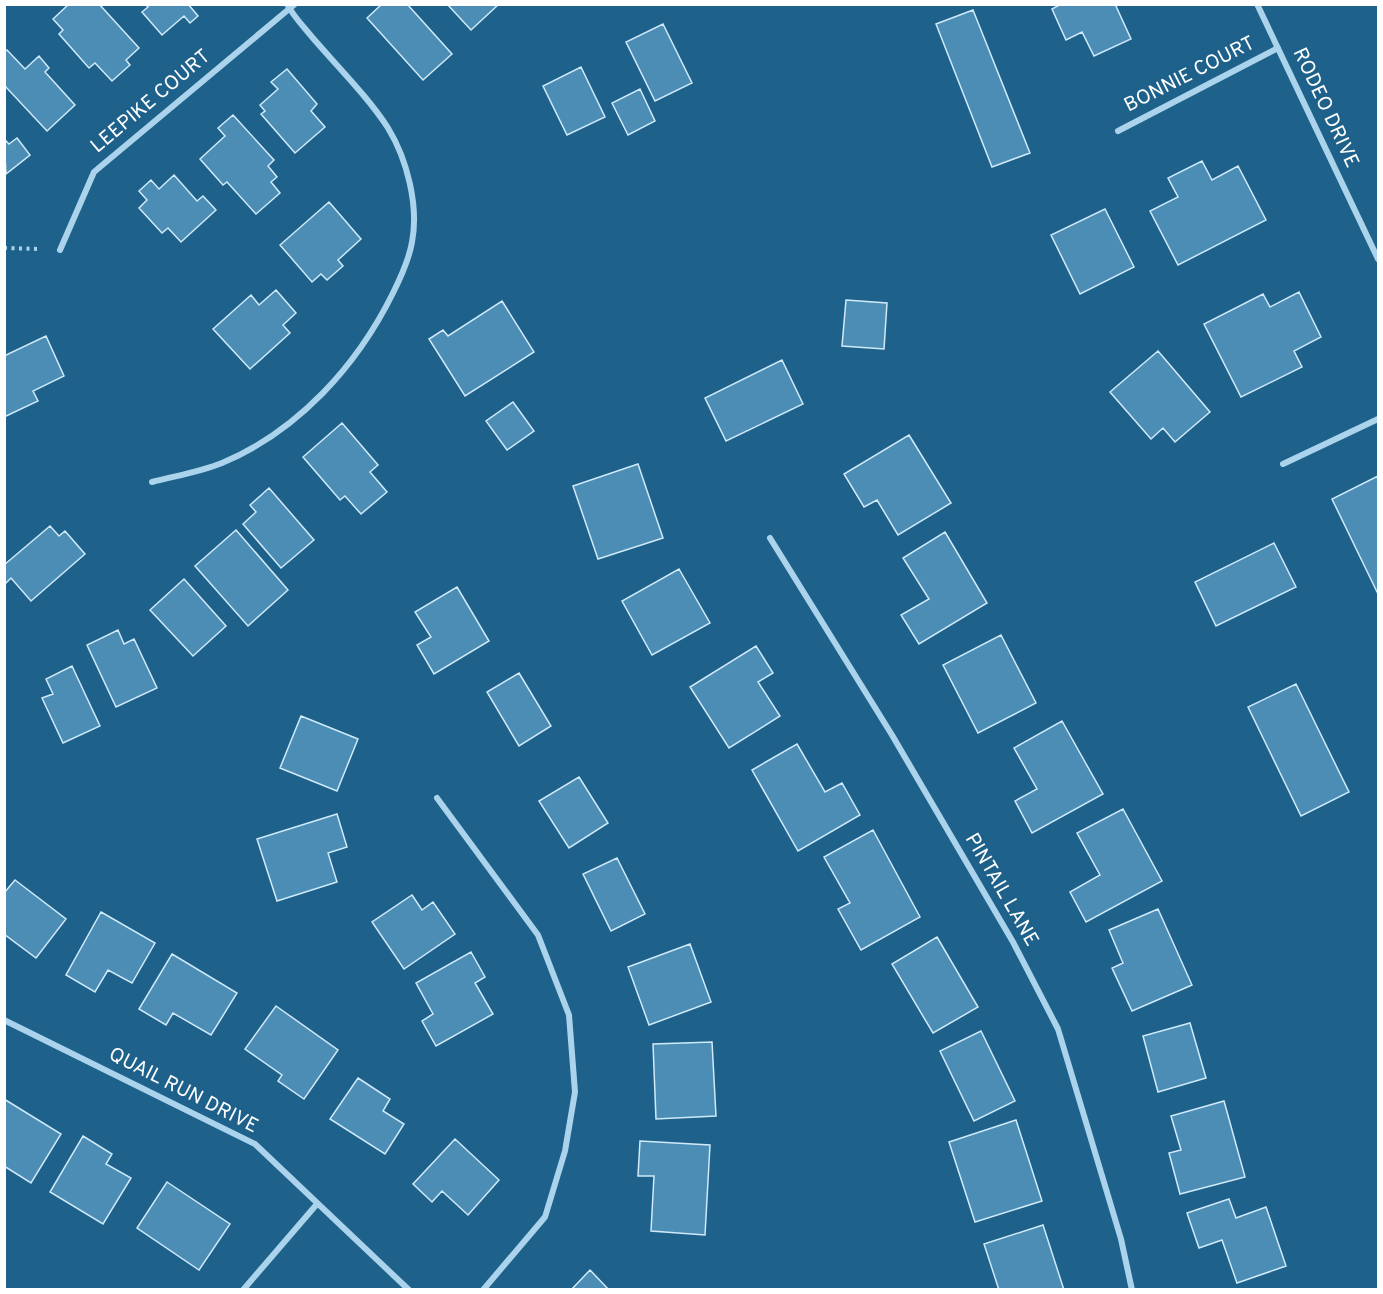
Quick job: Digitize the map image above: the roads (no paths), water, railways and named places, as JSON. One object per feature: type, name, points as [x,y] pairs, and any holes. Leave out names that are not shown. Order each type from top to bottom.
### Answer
[{"type":"street","points":[[152,482],[222,463],[288,424],[317,399],[345,371],[368,338],[402,274],[412,243],[414,214],[409,186],[401,157],[388,128],[288,7],[281,4]]},
{"type":"street","name":"LEEPIKE COURT","points":[[60,250],[94,172],[288,7],[296,4]]},
{"type":"street","name":"RODEO DRIVE","points":[[1257,4],[1378,259]]},
{"type":"street","name":"BONNIE COURT","points":[[1118,131],[1278,48]]},
{"type":"street","points":[[1283,464],[1378,419]]},
{"type":"street","name":"PINTAIL LANE","points":[[770,538],[892,735],[1013,942],[1058,1029],[1120,1239],[1132,1290]]},
{"type":"street","points":[[437,798],[538,935],[569,1015],[575,1092],[566,1151],[545,1217],[483,1290]]},
{"type":"street","name":"QUAIL RUN DRIVE","points":[[4,1020],[255,1144],[409,1290]]},
{"type":"street","points":[[243,1290],[317,1204]]}]
